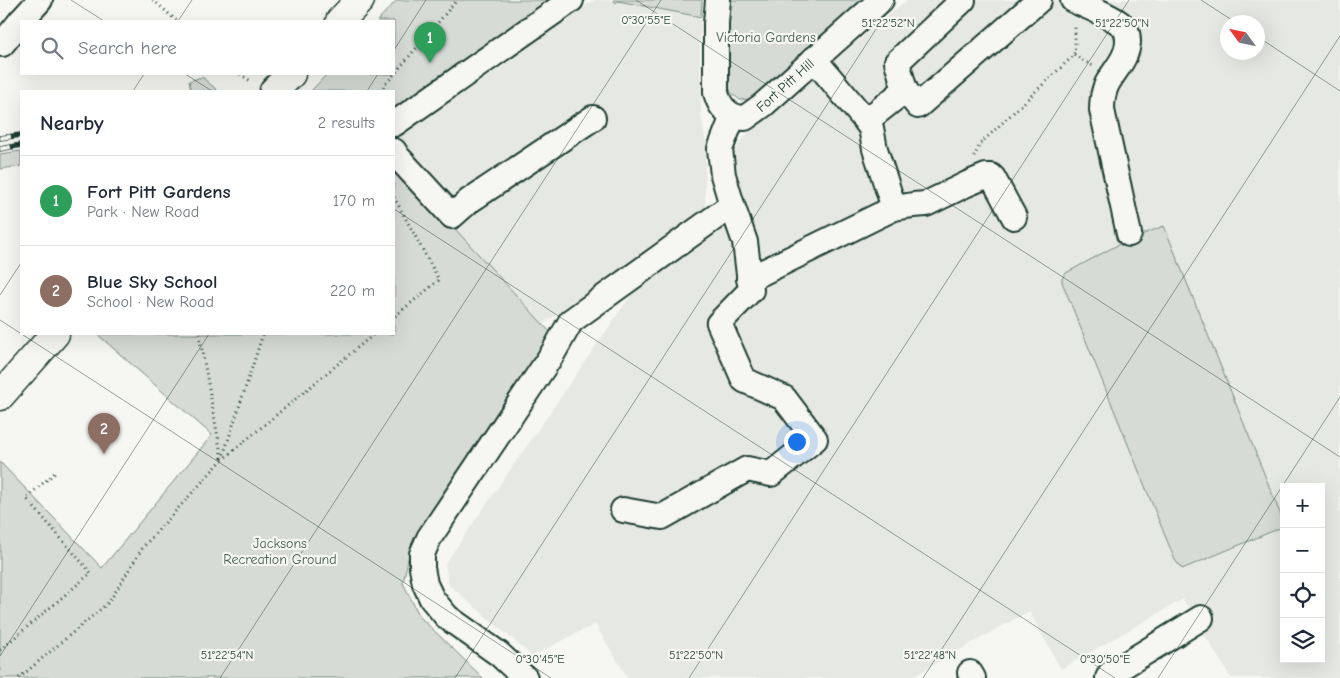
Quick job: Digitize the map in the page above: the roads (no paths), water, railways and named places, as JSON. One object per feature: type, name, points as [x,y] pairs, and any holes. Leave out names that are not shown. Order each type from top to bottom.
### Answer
[{"type":"main road","points":[[341,20],[360,0]]},
{"type":"main road","points":[[275,90],[290,75]]},
{"type":"main road","points":[[0,396],[54,335]]},
{"type":"street","points":[[22,20],[40,0]]},
{"type":"street","points":[[395,123],[571,0]]},
{"type":"street","points":[[623,510],[662,517],[747,469],[771,474],[815,439],[784,398],[744,380],[719,323],[751,290],[746,242],[723,175],[720,149],[733,116],[721,106],[716,94],[707,39],[718,0]]},
{"type":"street","name":"Fort Pitt Hill","points":[[733,116],[745,118],[750,115],[881,0]]},
{"type":"street","points":[[963,0],[897,62],[905,90],[918,106],[1039,0]]},
{"type":"street","points":[[1076,2],[1123,25],[1128,36],[1128,50],[1102,96],[1102,110],[1129,234]]},
{"type":"street","points":[[2,44],[20,22]]},
{"type":"street","points":[[814,59],[871,128],[875,149],[894,208]]},
{"type":"street","points":[[866,121],[905,90]]},
{"type":"street","points":[[395,154],[452,216],[468,201],[593,118]]},
{"type":"street","points":[[750,279],[894,208],[926,204],[987,176],[992,177],[1014,217]]},
{"type":"street","points":[[525,678],[499,654],[447,617],[432,599],[425,584],[422,568],[422,554],[429,538],[553,353],[571,321],[732,205]]},
{"type":"street","points":[[1108,678],[1113,672],[1201,618]]},
{"type":"railway","points":[[0,138],[20,135]]},
{"type":"railway","points":[[0,149],[20,145]]},
{"type":"place","name":"Fort Pitt Gardens","points":[[430,63]]},
{"type":"place","name":"Blue Sky School","points":[[104,454]]},
{"type":"park label","name":"Victoria Gardens","points":[[766,37]]},
{"type":"park label","name":"Jacksons Recreation Ground","points":[[280,552]]}]
